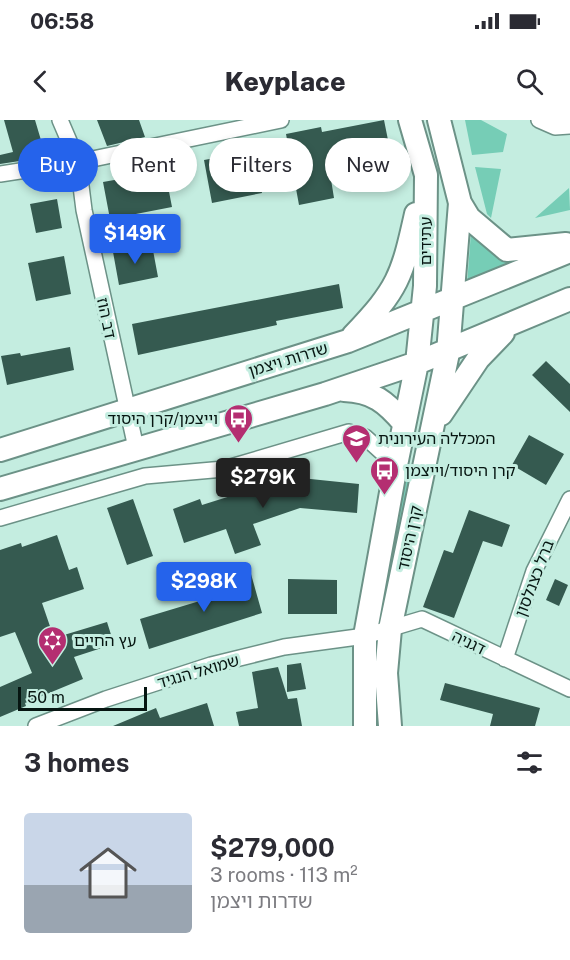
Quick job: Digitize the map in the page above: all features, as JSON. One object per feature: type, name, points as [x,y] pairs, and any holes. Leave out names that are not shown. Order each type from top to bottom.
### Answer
[{"type":"main road","name":"עתידים","points":[[410,120],[426,175],[425,286],[417,363]]},
{"type":"main road","name":"עתידים","points":[[439,120],[460,203],[450,301],[448,353]]},
{"type":"main road","points":[[348,341],[394,289],[404,268],[426,175]]},
{"type":"main road","points":[[460,203],[469,218],[507,250],[570,243]]},
{"type":"main road","name":"שדרות ויצמן","points":[[0,450],[127,408],[348,341],[570,251]]},
{"type":"main road","points":[[0,489],[325,394],[448,353],[570,299]]},
{"type":"main road","points":[[432,431],[456,390],[478,359],[498,338],[524,318]]},
{"type":"main road","name":"קרן היסוד","points":[[390,726],[386,673],[390,629],[448,353]]},
{"type":"main road","name":"קרן היסוד","points":[[365,726],[365,636],[417,363]]},
{"type":"main road","points":[[325,394],[355,391],[375,395],[391,407],[404,423]]},
{"type":"street","name":"דב הוז","points":[[60,120],[68,138]]},
{"type":"street","points":[[98,158],[281,120]]},
{"type":"street","points":[[539,120],[555,127],[570,126]]},
{"type":"street","points":[[0,174],[18,171]]},
{"type":"street","name":"דב הוז","points":[[82,192],[136,448]]},
{"type":"street","points":[[0,518],[145,476],[224,469],[349,432],[365,437],[396,465]]},
{"type":"street","name":"ברל כצנלסון","points":[[505,659],[534,570],[570,499]]},
{"type":"street","name":"דגניה","points":[[365,636],[422,620],[570,689]]},
{"type":"street","name":"שמואל הנגיד","points":[[36,726],[106,699],[212,665],[284,647],[365,636]]},
{"type":"green space","points":[[465,120],[481,120],[507,134],[503,152],[472,155]]},
{"type":"green space","points":[[475,167],[501,169],[491,218],[487,214]]},
{"type":"green space","points":[[569,188],[570,210],[535,218]]},
{"type":"green space","points":[[471,232],[553,254],[467,285]]},
{"type":"green space","points":[[410,465],[419,466],[391,597],[381,596],[384,571]]},
{"type":"building","points":[[4,120],[35,120],[40,138],[18,138],[18,161],[0,164],[0,155],[13,152]]},
{"type":"building","points":[[97,120],[139,120],[145,137],[110,138],[110,145],[107,146]]},
{"type":"building","points":[[384,120],[388,138],[325,138],[325,192],[333,192],[334,198],[299,205],[297,192],[313,192],[313,138],[287,138],[286,134],[321,127],[322,132]]},
{"type":"building","points":[[209,159],[209,187],[204,160]]},
{"type":"building","points":[[110,181],[110,192],[169,192],[172,207],[110,219],[103,182]]},
{"type":"building","points":[[210,192],[262,192],[262,193],[212,203]]},
{"type":"building","points":[[57,199],[62,228],[36,233],[30,204]]},
{"type":"building","points":[[152,245],[158,277],[119,285],[113,252]]},
{"type":"building","points":[[64,256],[71,294],[36,301],[28,263]]},
{"type":"building","points":[[339,284],[343,308],[276,321],[277,325],[138,355],[132,324]]},
{"type":"building","points":[[70,347],[74,370],[7,385],[1,356],[20,353],[21,356]]},
{"type":"building","points":[[546,361],[570,384],[570,412],[532,375]]},
{"type":"building","points":[[529,435],[564,454],[546,485],[512,465]]},
{"type":"building","points":[[291,477],[359,484],[357,513],[300,508],[253,524],[261,545],[235,554],[226,529],[184,543],[173,509],[200,499],[202,505]]},
{"type":"building","points":[[133,499],[153,556],[127,565],[107,508]]},
{"type":"building","points":[[469,510],[510,525],[502,547],[483,541],[454,618],[423,607],[444,550],[453,553]]},
{"type":"building","points":[[57,535],[69,570],[77,567],[84,589],[42,603],[54,638],[107,622],[114,644],[74,657],[83,679],[25,703],[26,706],[0,717],[0,687],[32,673],[15,632],[0,637],[0,550],[21,543],[22,547]]},
{"type":"building","points":[[251,574],[262,613],[149,649],[140,619],[203,600],[200,590]]},
{"type":"building","points":[[288,579],[337,580],[337,614],[288,614]]},
{"type":"building","points":[[555,579],[568,585],[559,606],[546,600]]},
{"type":"building","points":[[301,663],[306,689],[287,692],[287,665]]},
{"type":"building","points":[[278,667],[288,699],[297,698],[302,726],[239,726],[236,712],[258,708],[252,672]]},
{"type":"building","points":[[445,683],[540,708],[535,726],[490,726],[493,714],[440,700]]},
{"type":"building","points":[[207,703],[214,726],[113,726],[156,708],[160,718]]},
{"type":"place","name":"וייצמן/קרן היסוד","points":[[239,444]]},
{"type":"place","name":"המכללה העירונית","points":[[357,464]]},
{"type":"place","name":"קרן היסוד/וייצמן","points":[[384,496]]},
{"type":"place","name":"עץ החיים","points":[[53,666]]}]
